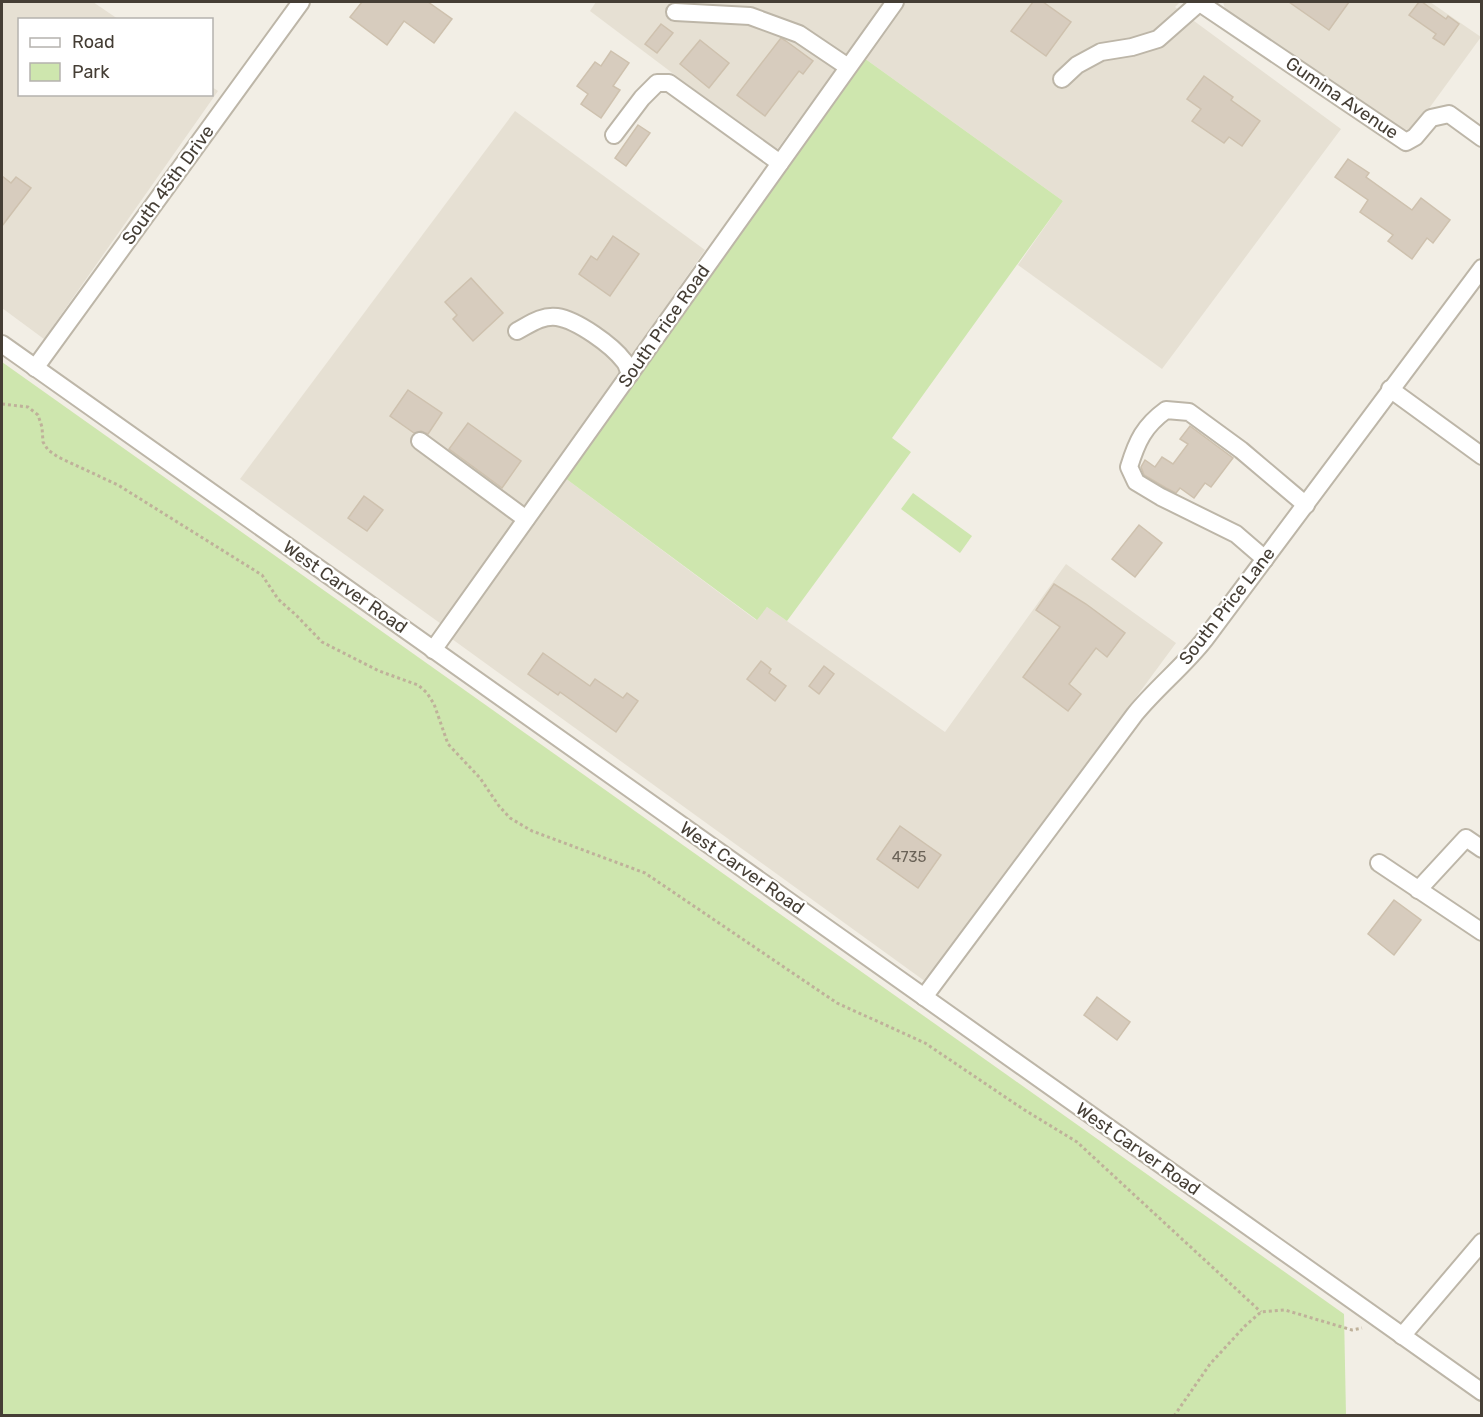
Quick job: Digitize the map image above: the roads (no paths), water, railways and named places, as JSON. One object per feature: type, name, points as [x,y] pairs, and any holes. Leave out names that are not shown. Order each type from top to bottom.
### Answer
[{"type":"street","name":"South 45th Drive","points":[[35,368],[301,2]]},
{"type":"street","name":"South Price Road","points":[[433,650],[895,2]]},
{"type":"street","points":[[1062,79],[1077,65],[1101,52],[1132,47],[1158,39],[1200,2]]},
{"type":"street","name":"Gumina Avenue","points":[[1200,2],[1406,142],[1415,137],[1431,118],[1449,114],[1482,138]]},
{"type":"street","points":[[675,12],[750,16],[799,34],[848,67]]},
{"type":"street","points":[[614,135],[642,98],[657,83],[669,83],[780,163]]},
{"type":"street","name":"South Price Lane","points":[[932,987],[1135,714],[1192,655],[1482,268]]},
{"type":"street","points":[[518,331],[537,320],[556,317],[578,325],[614,351],[625,362],[630,374]]},
{"type":"street","name":"West Carver Road","points":[[2,344],[433,650],[932,987],[1402,1336],[1482,1392]]},
{"type":"street","points":[[1390,390],[1482,456]]},
{"type":"street","points":[[1265,558],[1236,534],[1136,482],[1129,467],[1137,442],[1152,420],[1166,410],[1189,412],[1241,450],[1306,505]]},
{"type":"street","points":[[420,441],[526,519]]},
{"type":"street","points":[[1418,890],[1466,838],[1482,849]]},
{"type":"street","points":[[1379,863],[1418,890],[1479,924]]},
{"type":"street","points":[[1402,1336],[1482,1242]]}]
